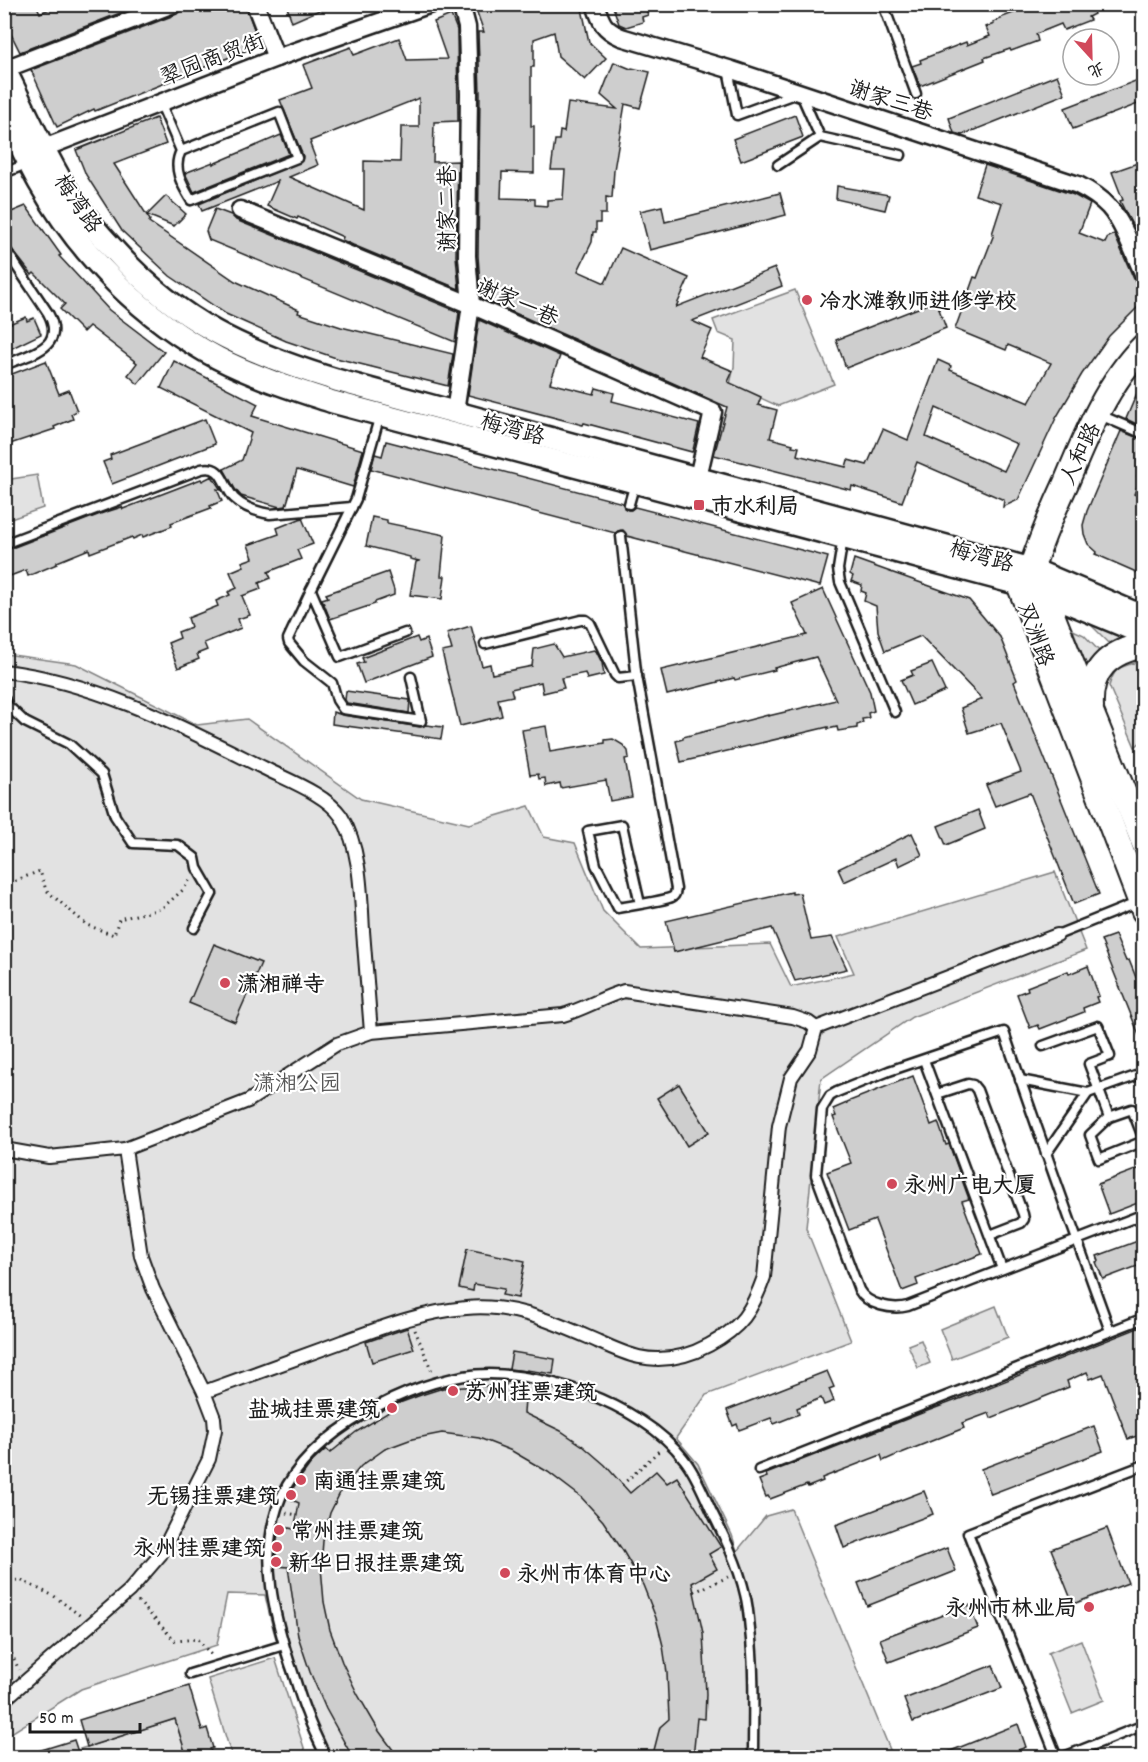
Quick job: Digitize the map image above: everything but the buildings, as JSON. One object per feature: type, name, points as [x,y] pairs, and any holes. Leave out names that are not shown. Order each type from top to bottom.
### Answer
[{"type":"main road","name":"人和路","points":[[1025,576],[1097,414],[1117,380],[1143,346]]},
{"type":"main road","name":"双洲路","points":[[1025,576],[1043,592],[1091,712],[1106,781],[1142,907]]},
{"type":"main road","name":"双洲路","points":[[1025,576],[1106,781],[1143,843]]},
{"type":"main road","points":[[1091,712],[1092,683],[1101,668],[1111,656],[1143,645]]},
{"type":"street","points":[[5,68],[173,4]]},
{"type":"street","points":[[255,4],[276,57]]},
{"type":"street","name":"翠园商贸街","points":[[37,156],[160,102],[276,57],[431,4]]},
{"type":"street","name":"谢家二巷","points":[[455,412],[471,305],[467,256],[469,94],[467,27],[461,4]]},
{"type":"street","name":"谢家三巷","points":[[595,4],[601,22],[610,32],[621,37],[728,68],[1078,185],[1095,194],[1109,207],[1119,221],[1143,275]]},
{"type":"street","name":"梅湾路","points":[[5,68],[53,204],[90,254],[140,305],[189,342],[219,358],[253,374],[333,402],[380,415],[843,537],[1025,576]]},
{"type":"street","name":"梅湾路","points":[[4,112],[107,243],[149,286],[194,320],[256,353],[336,380],[698,477],[1025,576],[1143,617]]},
{"type":"street","name":"谢家一巷","points":[[240,210],[471,305],[713,412],[698,477]]},
{"type":"street","points":[[1043,592],[1143,634]]},
{"type":"street","points":[[4,671],[56,680],[153,715],[266,769],[331,804],[342,817],[358,865],[371,1032]]},
{"type":"street","points":[[816,1028],[1057,935]]},
{"type":"street","points":[[4,1149],[49,1157],[125,1149],[248,1101],[337,1044],[371,1032],[563,1015],[624,991],[793,1017],[808,1022],[816,1028]]},
{"type":"street","points":[[204,1392],[409,1318],[469,1307],[521,1311],[638,1357],[666,1359],[694,1353],[720,1339],[743,1320],[756,1300],[764,1277],[779,1126],[792,1078],[810,1050],[816,1028]]},
{"type":"street","points":[[4,1701],[129,1591],[161,1554],[209,1459],[215,1430],[214,1418],[204,1392],[153,1289],[141,1256],[125,1149]]},
{"type":"lane","points":[[883,4],[916,94]]},
{"type":"lane","points":[[728,68],[737,115],[800,92],[820,138]]},
{"type":"lane","points":[[160,102],[181,151],[177,162],[178,172],[191,200],[297,158],[279,112],[181,151]]},
{"type":"lane","points":[[778,165],[820,138],[900,155]]},
{"type":"lane","points":[[4,173],[37,156]]},
{"type":"lane","points":[[4,253],[7,252],[48,313],[53,322],[54,334],[50,342],[41,350],[4,365]]},
{"type":"lane","points":[[1097,414],[1143,434]]},
{"type":"lane","points":[[380,415],[356,499],[288,639],[304,661],[332,683],[337,700],[343,709],[421,721],[411,677]]},
{"type":"lane","points":[[4,544],[208,467],[220,473],[235,500],[259,512],[270,514],[352,507]]},
{"type":"lane","points":[[629,504],[635,482]]},
{"type":"lane","points":[[621,536],[637,676],[676,889],[672,897],[640,904],[618,908],[596,865],[588,831],[622,825],[640,904]]},
{"type":"lane","points":[[843,537],[838,569],[840,582],[895,712]]},
{"type":"lane","points":[[311,590],[340,657],[405,633]]},
{"type":"lane","points":[[485,644],[586,620],[590,623],[615,675],[618,678],[637,676]]},
{"type":"lane","points":[[4,698],[7,705],[24,722],[69,744],[102,774],[115,816],[133,843],[178,845],[195,858],[197,868],[212,894],[194,928]]},
{"type":"lane","points":[[1057,935],[1142,907]]},
{"type":"lane","points":[[1043,1046],[1098,1026],[1110,1056],[1089,1064],[1109,1117]]},
{"type":"lane","points":[[1110,1331],[1077,1239],[1046,1154],[1004,1032],[889,1071],[837,1092],[825,1102],[822,1109],[816,1166],[818,1183],[859,1290],[868,1300],[893,1307],[908,1306],[1077,1239],[1143,1214]]},
{"type":"lane","points":[[924,1060],[1002,1269]]},
{"type":"lane","points":[[1020,1080],[1088,1093],[1143,1073]]},
{"type":"lane","points":[[937,1094],[968,1084],[973,1085],[977,1090],[1023,1214],[1021,1223],[990,1235]]},
{"type":"lane","points":[[1046,1154],[1088,1093]]},
{"type":"lane","points":[[1132,1109],[1143,1141],[1099,1159],[1090,1135],[1109,1117],[1132,1109]]},
{"type":"lane","points":[[759,1470],[1143,1318]]},
{"type":"lane","points":[[326,1758],[306,1713],[272,1599],[269,1572],[270,1540],[276,1510],[285,1487],[299,1466],[316,1448],[367,1412],[437,1382],[465,1376],[503,1374],[577,1390],[615,1405],[669,1442],[694,1474],[728,1544],[746,1597],[754,1664],[753,1758]]},
{"type":"lane","points":[[1143,1465],[968,1533],[1059,1758],[1143,1725]]},
{"type":"lane","points":[[190,1674],[284,1645]]},
{"type":"path","points":[[4,885],[40,871],[46,890],[87,925],[114,935],[119,919],[160,909],[184,890],[197,868]]},
{"type":"path","points":[[409,1318],[437,1382]]},
{"type":"path","points":[[622,1485],[669,1442]]},
{"type":"path","points":[[4,1581],[20,1580],[54,1596],[91,1624]]},
{"type":"path","points":[[694,1592],[718,1581]]},
{"type":"path","points":[[129,1591],[175,1641],[198,1639],[218,1665]]},
{"type":"path","points":[[4,1637],[25,1682]]},
{"type":"green space","points":[[795,290],[834,384],[778,406],[730,384],[734,367],[735,340],[718,333],[713,320]]},
{"type":"green space","points":[[37,475],[43,508],[5,521],[5,480]]},
{"type":"green space","points":[[1085,619],[1132,637],[1111,645]]},
{"type":"green space","points":[[1073,630],[1084,635],[1100,652],[1087,667]]},
{"type":"green space","name":"潇湘公园","points":[[5,654],[76,664],[197,725],[247,719],[361,799],[469,824],[529,806],[544,837],[575,843],[603,911],[641,949],[770,944],[791,987],[854,973],[838,937],[1055,872],[1086,950],[912,1017],[821,1079],[806,1228],[851,1341],[706,1395],[676,1438],[698,1464],[732,1535],[737,1551],[766,1516],[791,1509],[893,1757],[320,1757],[288,1677],[265,1595],[227,1594],[217,1645],[81,1689],[5,1737]]},
{"type":"green space","points":[[1135,663],[1143,667],[1143,740],[1135,747],[1109,686],[1118,670]]},
{"type":"green space","points":[[996,1306],[1008,1337],[952,1359],[940,1329]]},
{"type":"green space","points":[[921,1340],[930,1363],[918,1368],[908,1345]]},
{"type":"green space","points":[[1081,1640],[1104,1700],[1072,1713],[1048,1653]]},
{"type":"green space","points":[[275,1658],[307,1757],[232,1757],[208,1679]]},
{"type":"green space","points":[[175,1719],[187,1757],[83,1757],[80,1749]]},
{"type":"place","name":"冷水滩教师进修学校","points":[[807,300]]},
{"type":"place","name":"市水利局","points":[[699,505]]},
{"type":"place","name":"潇湘禅寺","points":[[225,983]]},
{"type":"place","name":"永州广电大厦","points":[[892,1184]]},
{"type":"place","name":"苏州挂票建筑","points":[[453,1391]]},
{"type":"place","name":"盐城挂票建筑","points":[[392,1408]]},
{"type":"place","name":"南通挂票建筑","points":[[301,1480]]},
{"type":"place","name":"无锡挂票建筑","points":[[291,1495]]},
{"type":"place","name":"常州挂票建筑","points":[[279,1530]]},
{"type":"place","name":"永州挂票建筑","points":[[277,1547]]},
{"type":"place","name":"新华日报挂票建筑","points":[[276,1562]]},
{"type":"place","name":"永州市体育中心","points":[[505,1573]]},
{"type":"place","name":"永州市林业局","points":[[1089,1607]]}]
